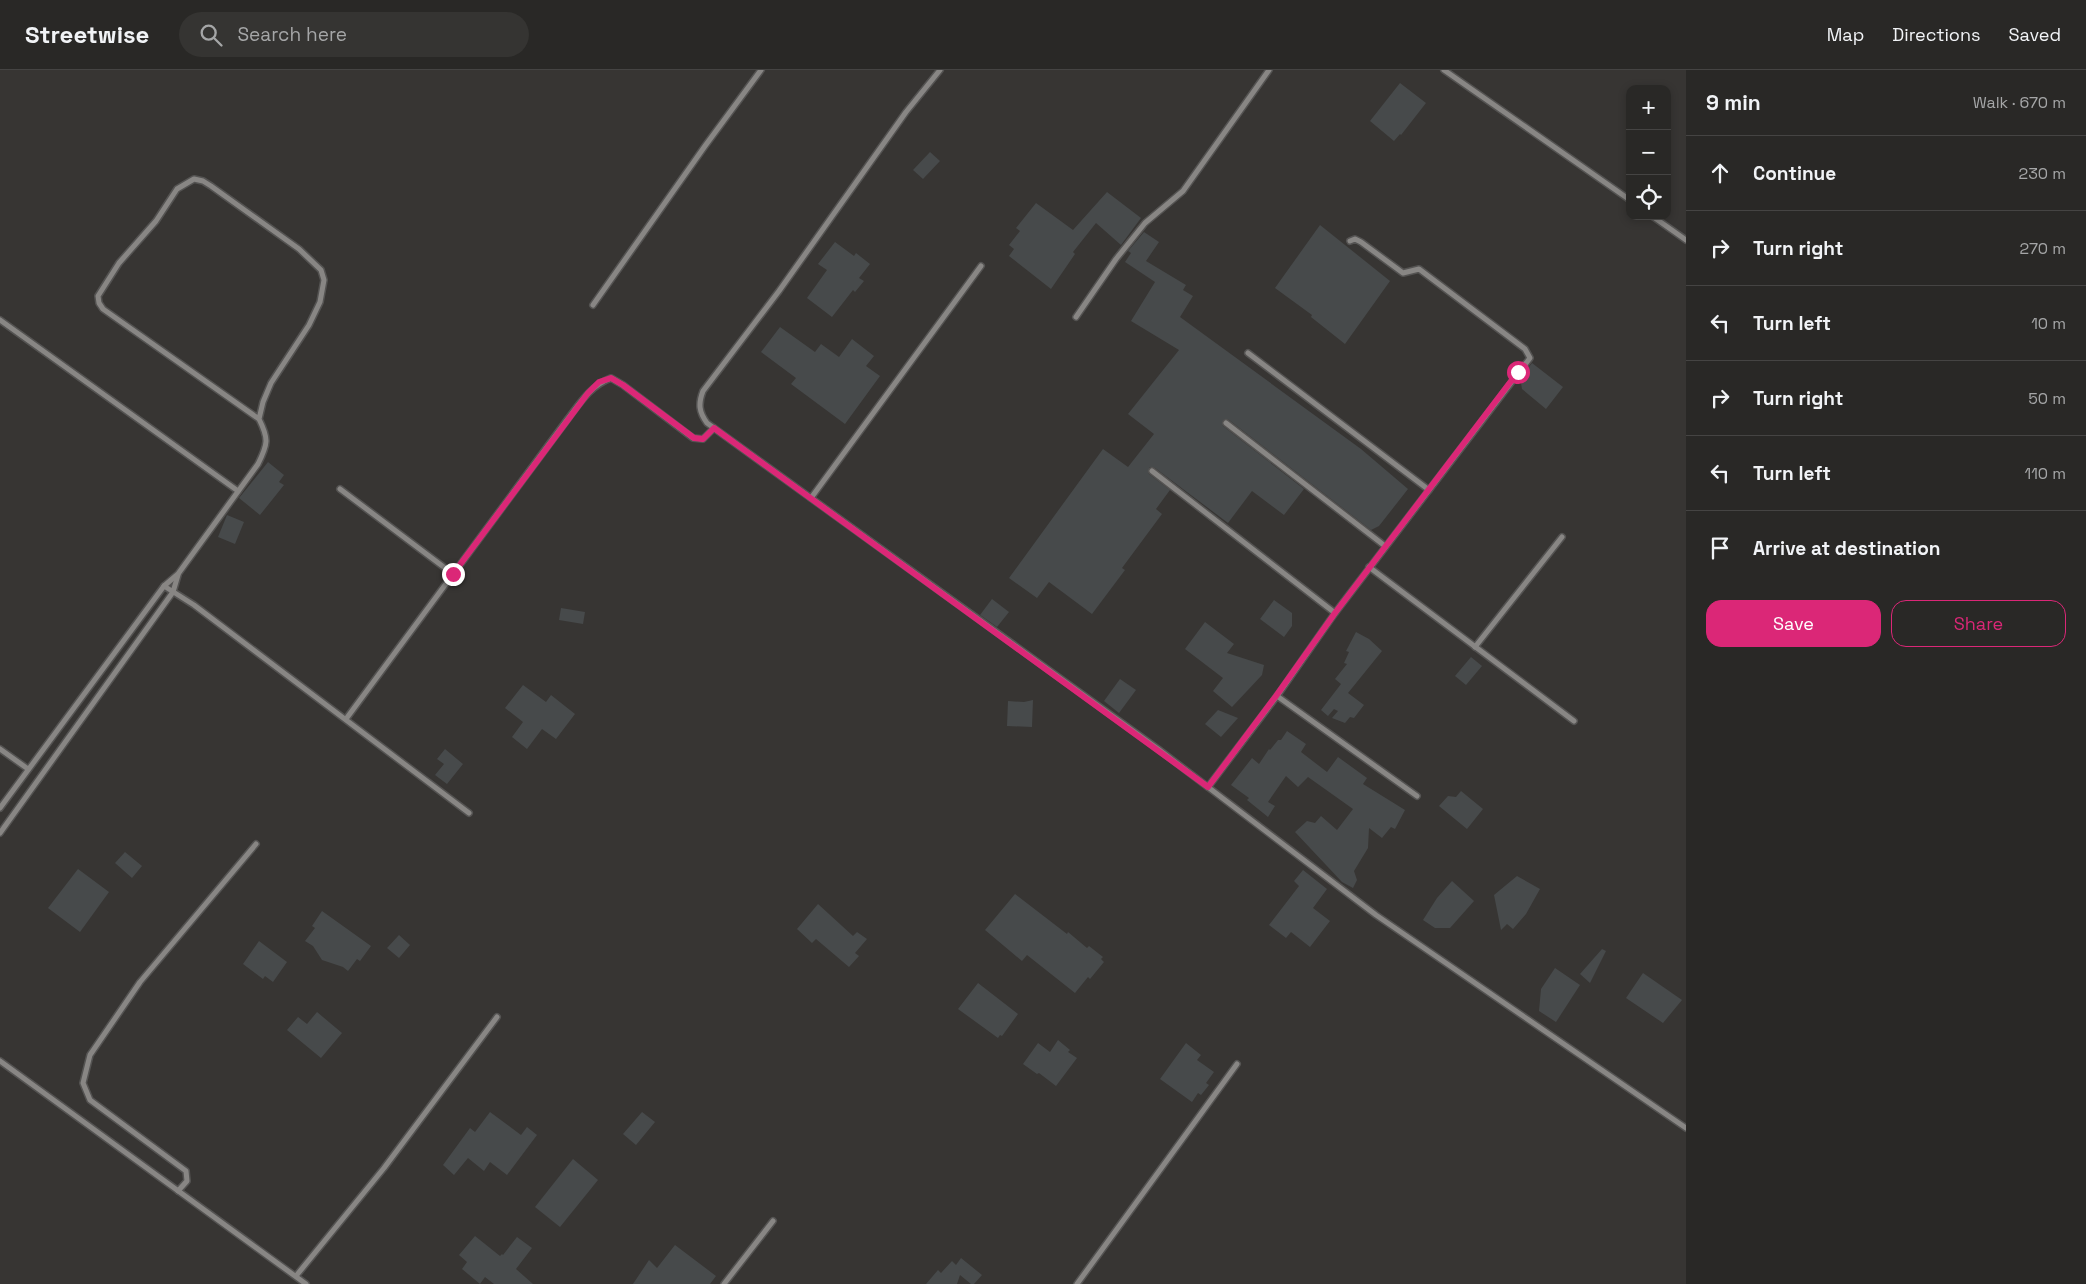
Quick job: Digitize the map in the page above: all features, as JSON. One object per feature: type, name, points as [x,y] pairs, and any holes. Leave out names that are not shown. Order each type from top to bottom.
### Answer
[{"type":"street","points":[[593,305],[761,70]]},
{"type":"street","points":[[940,70],[906,112],[785,283],[703,391],[699,408],[707,423],[1208,787],[1376,915],[1686,1128]]},
{"type":"street","points":[[1076,317],[1116,259],[1145,224],[1183,190],[1269,70]]},
{"type":"street","points":[[1444,70],[1626,197]]},
{"type":"street","points":[[0,808],[164,586],[178,574],[258,464],[266,448],[267,438],[259,419],[102,309],[99,303],[98,296],[119,263],[156,221],[177,189],[194,179],[204,181],[299,249],[321,270],[324,280],[320,302],[309,325],[271,383],[263,402],[259,419]]},
{"type":"street","points":[[1658,220],[1686,240]]},
{"type":"street","points":[[1208,787],[1369,567],[1530,356],[1512,338],[1420,269],[1402,273],[1361,242],[1355,239],[1350,241]]},
{"type":"street","points":[[811,498],[981,266]]},
{"type":"street","points":[[0,320],[238,491]]},
{"type":"street","points":[[1248,353],[1429,490]]},
{"type":"street","points":[[346,719],[582,400],[599,382],[611,378],[623,385],[694,438],[703,439],[714,428]]},
{"type":"street","points":[[1226,423],[1385,546]]},
{"type":"street","points":[[1152,471],[1335,613]]},
{"type":"street","points":[[340,490],[453,574]]},
{"type":"street","points":[[1475,647],[1562,537]]},
{"type":"street","points":[[1369,567],[1574,721]]},
{"type":"street","points":[[0,832],[173,592],[178,574]]},
{"type":"street","points":[[164,586],[194,605],[469,813]]},
{"type":"street","points":[[1276,696],[1417,796]]},
{"type":"street","points":[[0,749],[28,769]]},
{"type":"street","points":[[178,1191],[187,1181],[186,1171],[90,1100],[85,1090],[84,1076],[90,1055],[140,982],[256,844]]},
{"type":"street","points":[[296,1276],[384,1168],[497,1017]]},
{"type":"street","points":[[0,1061],[306,1284]]},
{"type":"street","points":[[1077,1284],[1237,1064]]},
{"type":"street","points":[[724,1284],[774,1221]]},
{"type":"building","points":[[1400,83],[1426,103],[1394,141],[1370,121]]},
{"type":"building","points":[[930,152],[940,161],[923,179],[913,170]]},
{"type":"building","points":[[1107,192],[1141,218],[1121,245],[1096,223],[1073,252],[1075,254],[1051,289],[1009,256],[1014,249],[1009,245],[1020,231],[1016,228],[1036,203],[1073,230]]},
{"type":"building","points":[[1320,225],[1390,281],[1345,344],[1311,317],[1312,315],[1275,288]]},
{"type":"building","points":[[1144,232],[1159,242],[1146,261],[1186,285],[1183,290],[1193,296],[1180,317],[1361,449],[1408,489],[1379,526],[1371,530],[1229,420],[1225,419],[1222,422],[1223,426],[1304,489],[1284,515],[1252,491],[1228,523],[1155,468],[1150,467],[1149,474],[1170,490],[1156,509],[1162,514],[1122,568],[1125,570],[1092,614],[1049,582],[1037,598],[1009,578],[1103,449],[1128,467],[1154,434],[1128,414],[1179,350],[1131,321],[1155,282],[1125,262],[1131,253],[1128,251]]},
{"type":"building","points":[[835,242],[854,256],[856,253],[870,264],[859,278],[864,281],[855,292],[853,290],[832,317],[807,298],[827,270],[818,264]]},
{"type":"building","points":[[780,327],[815,352],[821,344],[839,357],[852,339],[874,356],[866,366],[880,376],[845,424],[791,384],[796,378],[761,352]]},
{"type":"building","points":[[1532,363],[1563,387],[1546,409],[1522,389],[1521,383],[1516,383]]},
{"type":"building","points":[[268,462],[284,475],[279,482],[284,485],[260,515],[239,498]]},
{"type":"building","points":[[227,515],[244,522],[235,544],[218,537]]},
{"type":"building","points":[[992,599],[1009,612],[997,627],[980,615]]},
{"type":"building","points":[[1274,600],[1292,613],[1292,626],[1284,637],[1260,619]]},
{"type":"building","points":[[561,608],[585,612],[583,624],[559,620]]},
{"type":"building","points":[[1205,622],[1234,644],[1227,653],[1264,665],[1262,675],[1232,707],[1213,691],[1223,678],[1185,649]]},
{"type":"building","points":[[1356,632],[1369,639],[1382,651],[1348,693],[1364,705],[1354,718],[1350,717],[1345,723],[1332,718],[1338,711],[1334,709],[1328,716],[1321,710],[1341,684],[1335,679],[1347,664],[1344,663],[1349,652],[1346,651]]},
{"type":"building","points":[[1471,657],[1482,666],[1466,685],[1455,676]]},
{"type":"building","points":[[1120,679],[1136,690],[1119,713],[1104,701]]},
{"type":"building","points":[[523,685],[546,702],[551,695],[575,714],[556,739],[542,729],[527,749],[512,737],[523,722],[505,708]]},
{"type":"building","points":[[1033,700],[1032,727],[1007,726],[1008,701],[1024,702]]},
{"type":"building","points":[[1218,710],[1238,718],[1221,737],[1205,724]]},
{"type":"building","points":[[1287,731],[1306,744],[1301,752],[1327,772],[1338,757],[1367,778],[1363,784],[1405,810],[1395,829],[1391,827],[1382,838],[1369,828],[1368,848],[1354,871],[1357,880],[1353,888],[1342,882],[1295,832],[1307,821],[1315,823],[1321,816],[1337,830],[1353,809],[1308,777],[1298,787],[1286,776],[1268,802],[1275,806],[1268,817],[1247,800],[1249,798],[1231,785],[1252,758],[1259,764],[1269,749],[1278,740],[1281,740]]},
{"type":"building","points":[[445,749],[463,764],[447,784],[435,775],[444,764],[437,759]]},
{"type":"building","points":[[1461,791],[1483,809],[1467,829],[1439,806],[1448,796],[1456,797]]},
{"type":"building","points":[[125,852],[142,866],[132,878],[115,863]]},
{"type":"building","points":[[78,869],[109,892],[80,932],[48,908]]},
{"type":"building","points":[[1303,870],[1327,889],[1313,908],[1330,921],[1310,947],[1291,932],[1286,938],[1269,925],[1299,886],[1294,881]]},
{"type":"building","points":[[1517,876],[1540,889],[1526,914],[1513,929],[1507,924],[1501,930],[1494,895]]},
{"type":"building","points":[[1452,881],[1474,901],[1450,928],[1435,928],[1423,920],[1437,898]]},
{"type":"building","points":[[1015,894],[1067,934],[1068,932],[1087,948],[1089,946],[1103,957],[1101,959],[1104,962],[1075,993],[1027,955],[1022,961],[985,930]]},
{"type":"building","points":[[818,904],[853,936],[857,932],[867,939],[855,953],[859,956],[849,967],[816,939],[812,943],[797,929]]},
{"type":"building","points":[[322,911],[371,946],[360,961],[357,959],[348,971],[343,967],[322,960],[313,946],[305,941],[315,928],[312,926]]},
{"type":"building","points":[[399,935],[410,945],[399,958],[387,948]]},
{"type":"building","points":[[259,941],[287,962],[273,982],[265,976],[263,979],[243,964]]},
{"type":"building","points":[[1602,949],[1606,951],[1590,983],[1580,974]]},
{"type":"building","points":[[1555,968],[1580,985],[1556,1022],[1539,1011],[1541,989]]},
{"type":"building","points":[[1643,973],[1682,1000],[1663,1023],[1626,998]]},
{"type":"building","points":[[978,983],[1018,1014],[1002,1036],[1000,1035],[998,1038],[958,1009]]},
{"type":"building","points":[[317,1012],[342,1033],[321,1058],[287,1030],[298,1017],[307,1024]]},
{"type":"building","points":[[1058,1040],[1070,1050],[1068,1052],[1077,1058],[1056,1086],[1023,1064],[1038,1043],[1050,1052]]},
{"type":"building","points":[[1186,1043],[1201,1055],[1197,1060],[1214,1072],[1206,1083],[1209,1085],[1201,1095],[1198,1093],[1192,1102],[1160,1079]]},
{"type":"building","points":[[490,1112],[521,1135],[527,1127],[537,1135],[507,1175],[490,1162],[484,1171],[468,1158],[454,1175],[443,1165],[470,1128],[475,1132]]},
{"type":"building","points":[[642,1112],[655,1122],[636,1145],[623,1134]]},
{"type":"building","points":[[573,1159],[598,1180],[560,1227],[535,1207]]},
{"type":"building","points":[[475,1236],[500,1256],[503,1255],[517,1237],[532,1248],[516,1269],[533,1284],[494,1284],[485,1277],[480,1284],[462,1269],[467,1262],[459,1255]]},
{"type":"building","points":[[675,1245],[716,1276],[710,1284],[633,1284],[649,1260],[657,1268]]},
{"type":"building","points":[[961,1258],[982,1275],[974,1284],[971,1284],[960,1275],[957,1284],[926,1284],[938,1270],[941,1273],[952,1261],[956,1265]]},
{"type":"route","points":[[453,574],[588,393],[599,382],[611,378],[698,440],[703,439],[714,428],[1208,787],[1385,546],[1518,372]]}]
